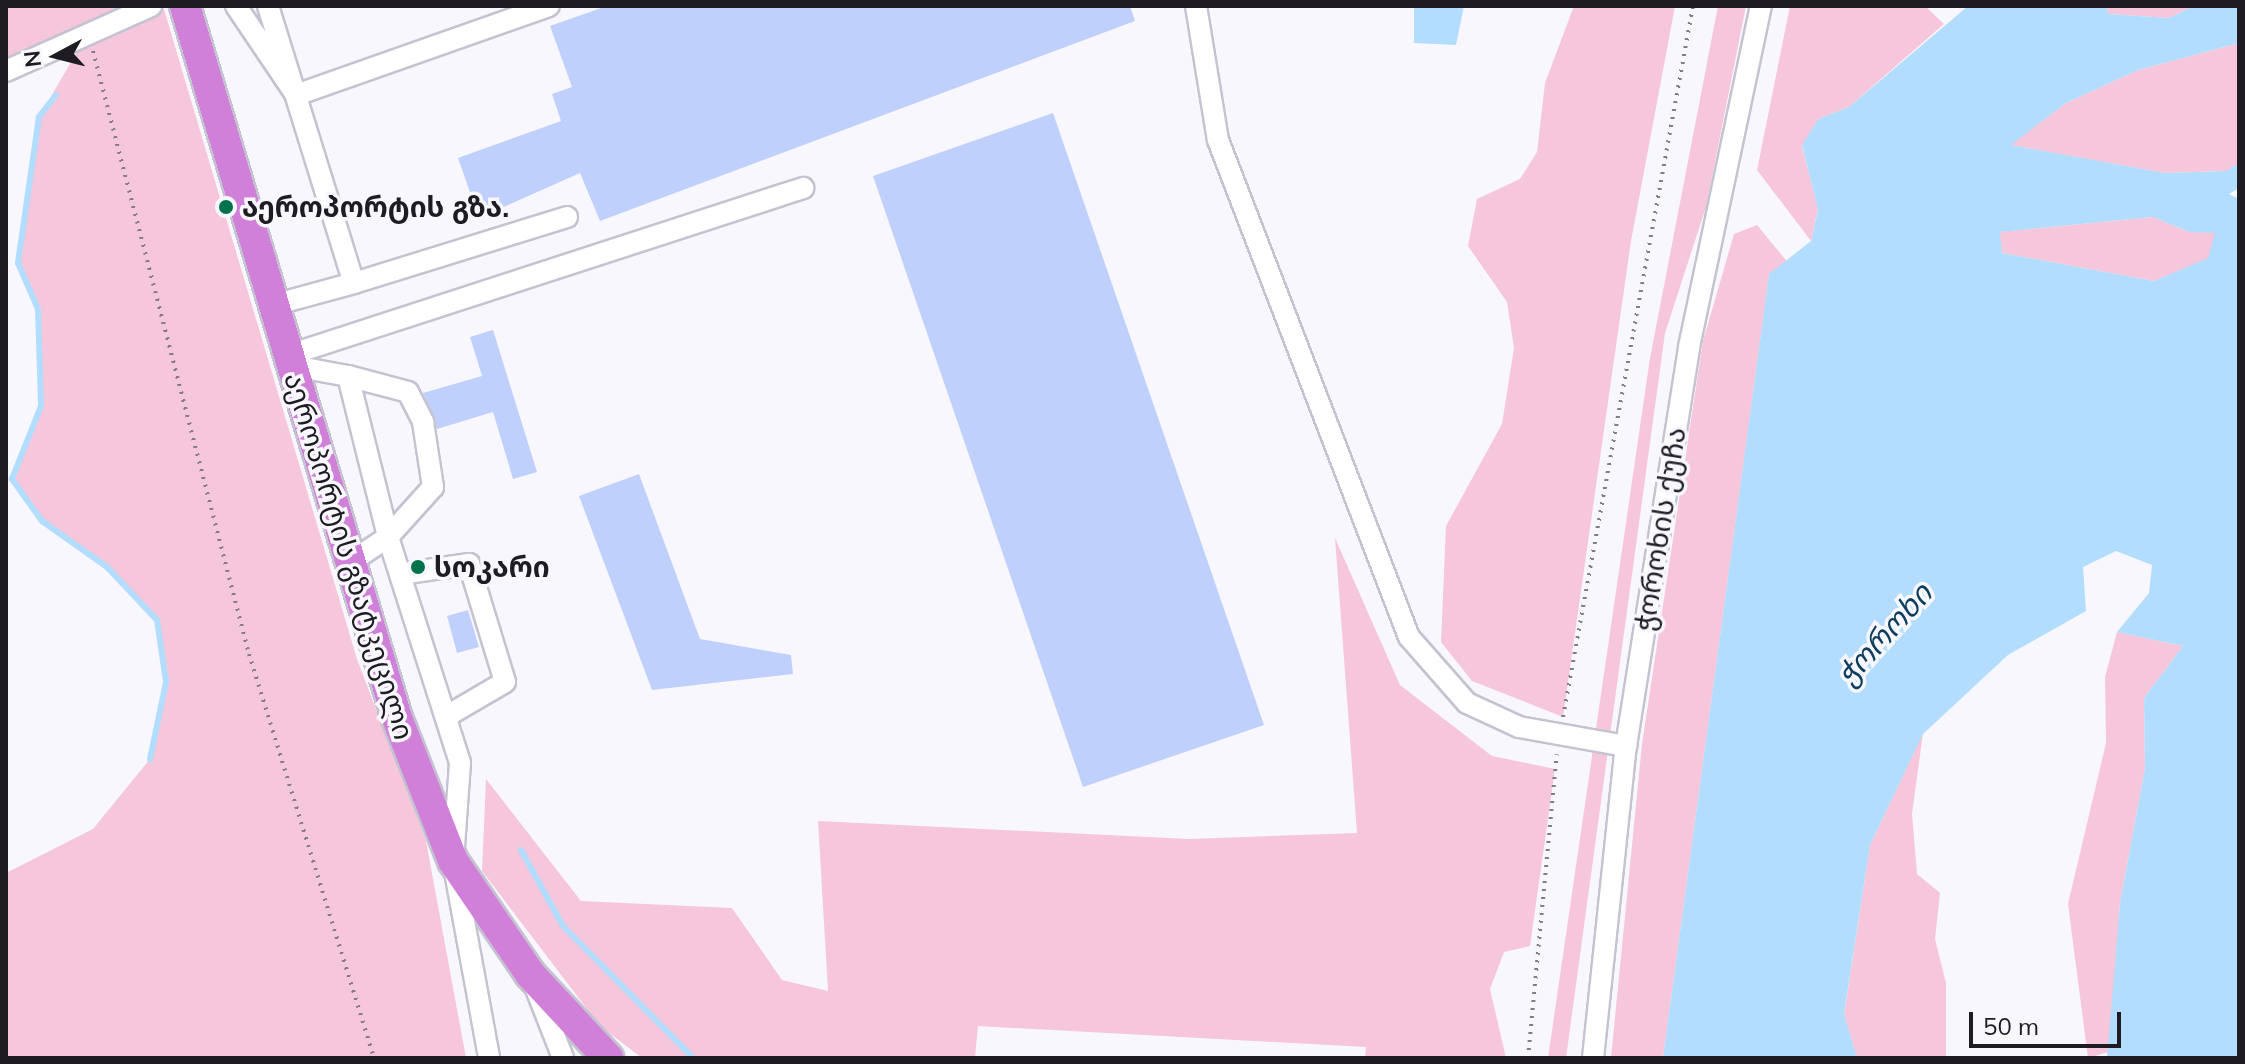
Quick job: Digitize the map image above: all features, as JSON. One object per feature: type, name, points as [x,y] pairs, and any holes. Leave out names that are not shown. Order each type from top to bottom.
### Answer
[{"type":"highway","name":"აეროპორტის გზატკეცილი","points":[[185,6],[270,306],[349,563],[453,861],[530,974],[608,1058]]},
{"type":"street","points":[[6,71],[151,6]]},
{"type":"street","points":[[236,6],[296,95]]},
{"type":"street","points":[[268,6],[354,283]]},
{"type":"street","points":[[296,95],[549,6]]},
{"type":"street","points":[[1196,6],[1218,140],[1409,637],[1467,703],[1519,727],[1626,746]]},
{"type":"street","name":"ჭოროხის ქუჩა","points":[[1593,1058],[1626,746],[1689,347],[1761,6]]},
{"type":"street","points":[[287,360],[803,188]]},
{"type":"street","points":[[270,306],[567,217]]},
{"type":"street","points":[[287,360],[408,392],[423,422],[433,487],[388,537],[349,563]]},
{"type":"street","points":[[348,376],[388,537],[460,763],[453,861],[489,1058]]},
{"type":"street","points":[[400,574],[469,564],[505,682],[445,717]]},
{"type":"street","points":[[530,974],[563,1058]]},
{"type":"path","points":[[1528,1058],[1560,732],[1693,6]]},
{"type":"path","points":[[89,32],[249,654],[374,1058]]},
{"type":"shaded area","points":[[6,6],[163,6],[357,659],[426,841],[466,1058],[6,1058],[6,873],[93,829],[150,759],[166,682],[157,620],[107,567],[42,521],[12,479],[41,406],[38,309],[18,263],[39,117],[88,33],[6,71]]},
{"type":"shaded area","points":[[1574,6],[1675,6],[1631,241],[1563,717],[1472,681],[1441,642],[1446,526],[1502,424],[1514,348],[1507,302],[1468,246],[1477,199],[1520,179],[1537,152],[1545,83]]},
{"type":"shaded area","points":[[1718,6],[1746,6],[1706,207],[1665,333],[1566,1058],[1548,1058],[1650,358]]},
{"type":"shaded area","points":[[1790,6],[1925,6],[1944,24],[1849,107],[1818,119],[1802,146],[1818,209],[1811,241],[1757,170]]},
{"type":"shaded area","points":[[2107,6],[2194,6],[2169,18],[2108,14]]},
{"type":"shaded area","points":[[2239,43],[2239,163],[2226,171],[2165,173],[2010,145],[2066,103],[2138,70]]},
{"type":"shaded area","points":[[2153,217],[2189,232],[2216,232],[2208,259],[2154,281],[2002,253],[1999,232]]},
{"type":"shaded area","points":[[1757,225],[1789,264],[1769,275],[1663,1058],[1611,1058],[1642,744],[1703,341],[1734,234]]},
{"type":"shaded area","points":[[1335,538],[1400,685],[1492,756],[1555,769],[1530,946],[1504,952],[1490,989],[1506,1058],[1365,1058],[1366,1047],[978,1026],[975,1058],[642,1058],[600,1026],[482,871],[486,779],[581,901],[732,908],[782,980],[828,991],[818,821],[1189,839],[1357,833]]},
{"type":"shaded area","points":[[2117,632],[2183,646],[2144,698],[2145,768],[2120,903],[2109,1052],[2088,1058],[2068,904],[2106,743],[2105,677]]},
{"type":"shaded area","points":[[1923,733],[1912,814],[1917,874],[1940,893],[1935,939],[1946,983],[1946,1058],[1857,1058],[1844,1015],[1870,845]]},
{"type":"water","points":[[1414,6],[1464,6],[1456,45],[1414,43]]},
{"type":"water","name":"ჭოროხი","points":[[1968,6],[2107,6],[2108,14],[2169,18],[2194,6],[2239,6],[2239,43],[2138,70],[2066,103],[2011,145],[2165,173],[2226,171],[2239,163],[2239,188],[2229,194],[2239,199],[2239,1058],[2107,1058],[2120,903],[2145,768],[2144,698],[2183,646],[2117,632],[2149,593],[2152,565],[2116,551],[2083,567],[2086,611],[2008,655],[1923,734],[1870,845],[1844,1014],[1857,1058],[1663,1058],[1769,274],[1811,241],[1818,210],[1802,145],[1818,119],[1849,107]],"holes":[[[2153,217],[2189,232],[2215,233],[2208,258],[2154,281],[2002,253],[2000,232]]]},
{"type":"building","points":[[607,6],[1130,6],[1135,21],[600,221],[580,173],[479,218],[458,158],[561,121],[552,94],[572,87],[550,26]]},
{"type":"building","points":[[1053,113],[1264,725],[1083,787],[873,176]]},
{"type":"building","points":[[493,330],[537,472],[513,479],[493,412],[437,429],[423,393],[482,376],[470,337]]},
{"type":"building","points":[[639,474],[700,639],[791,655],[793,674],[652,690],[579,496]]},
{"type":"building","points":[[468,610],[479,647],[457,653],[447,616]]},
{"type":"waterway","points":[[56,95],[39,117],[18,263],[38,309],[41,406],[12,479],[42,521],[107,567],[157,620],[166,682],[150,759]]},
{"type":"waterway","points":[[521,850],[563,926],[693,1058]]},
{"type":"place","name":"აეროპორტის გზა.","points":[[226,207]]},
{"type":"place","name":"სოკარი","points":[[418,567]]}]
